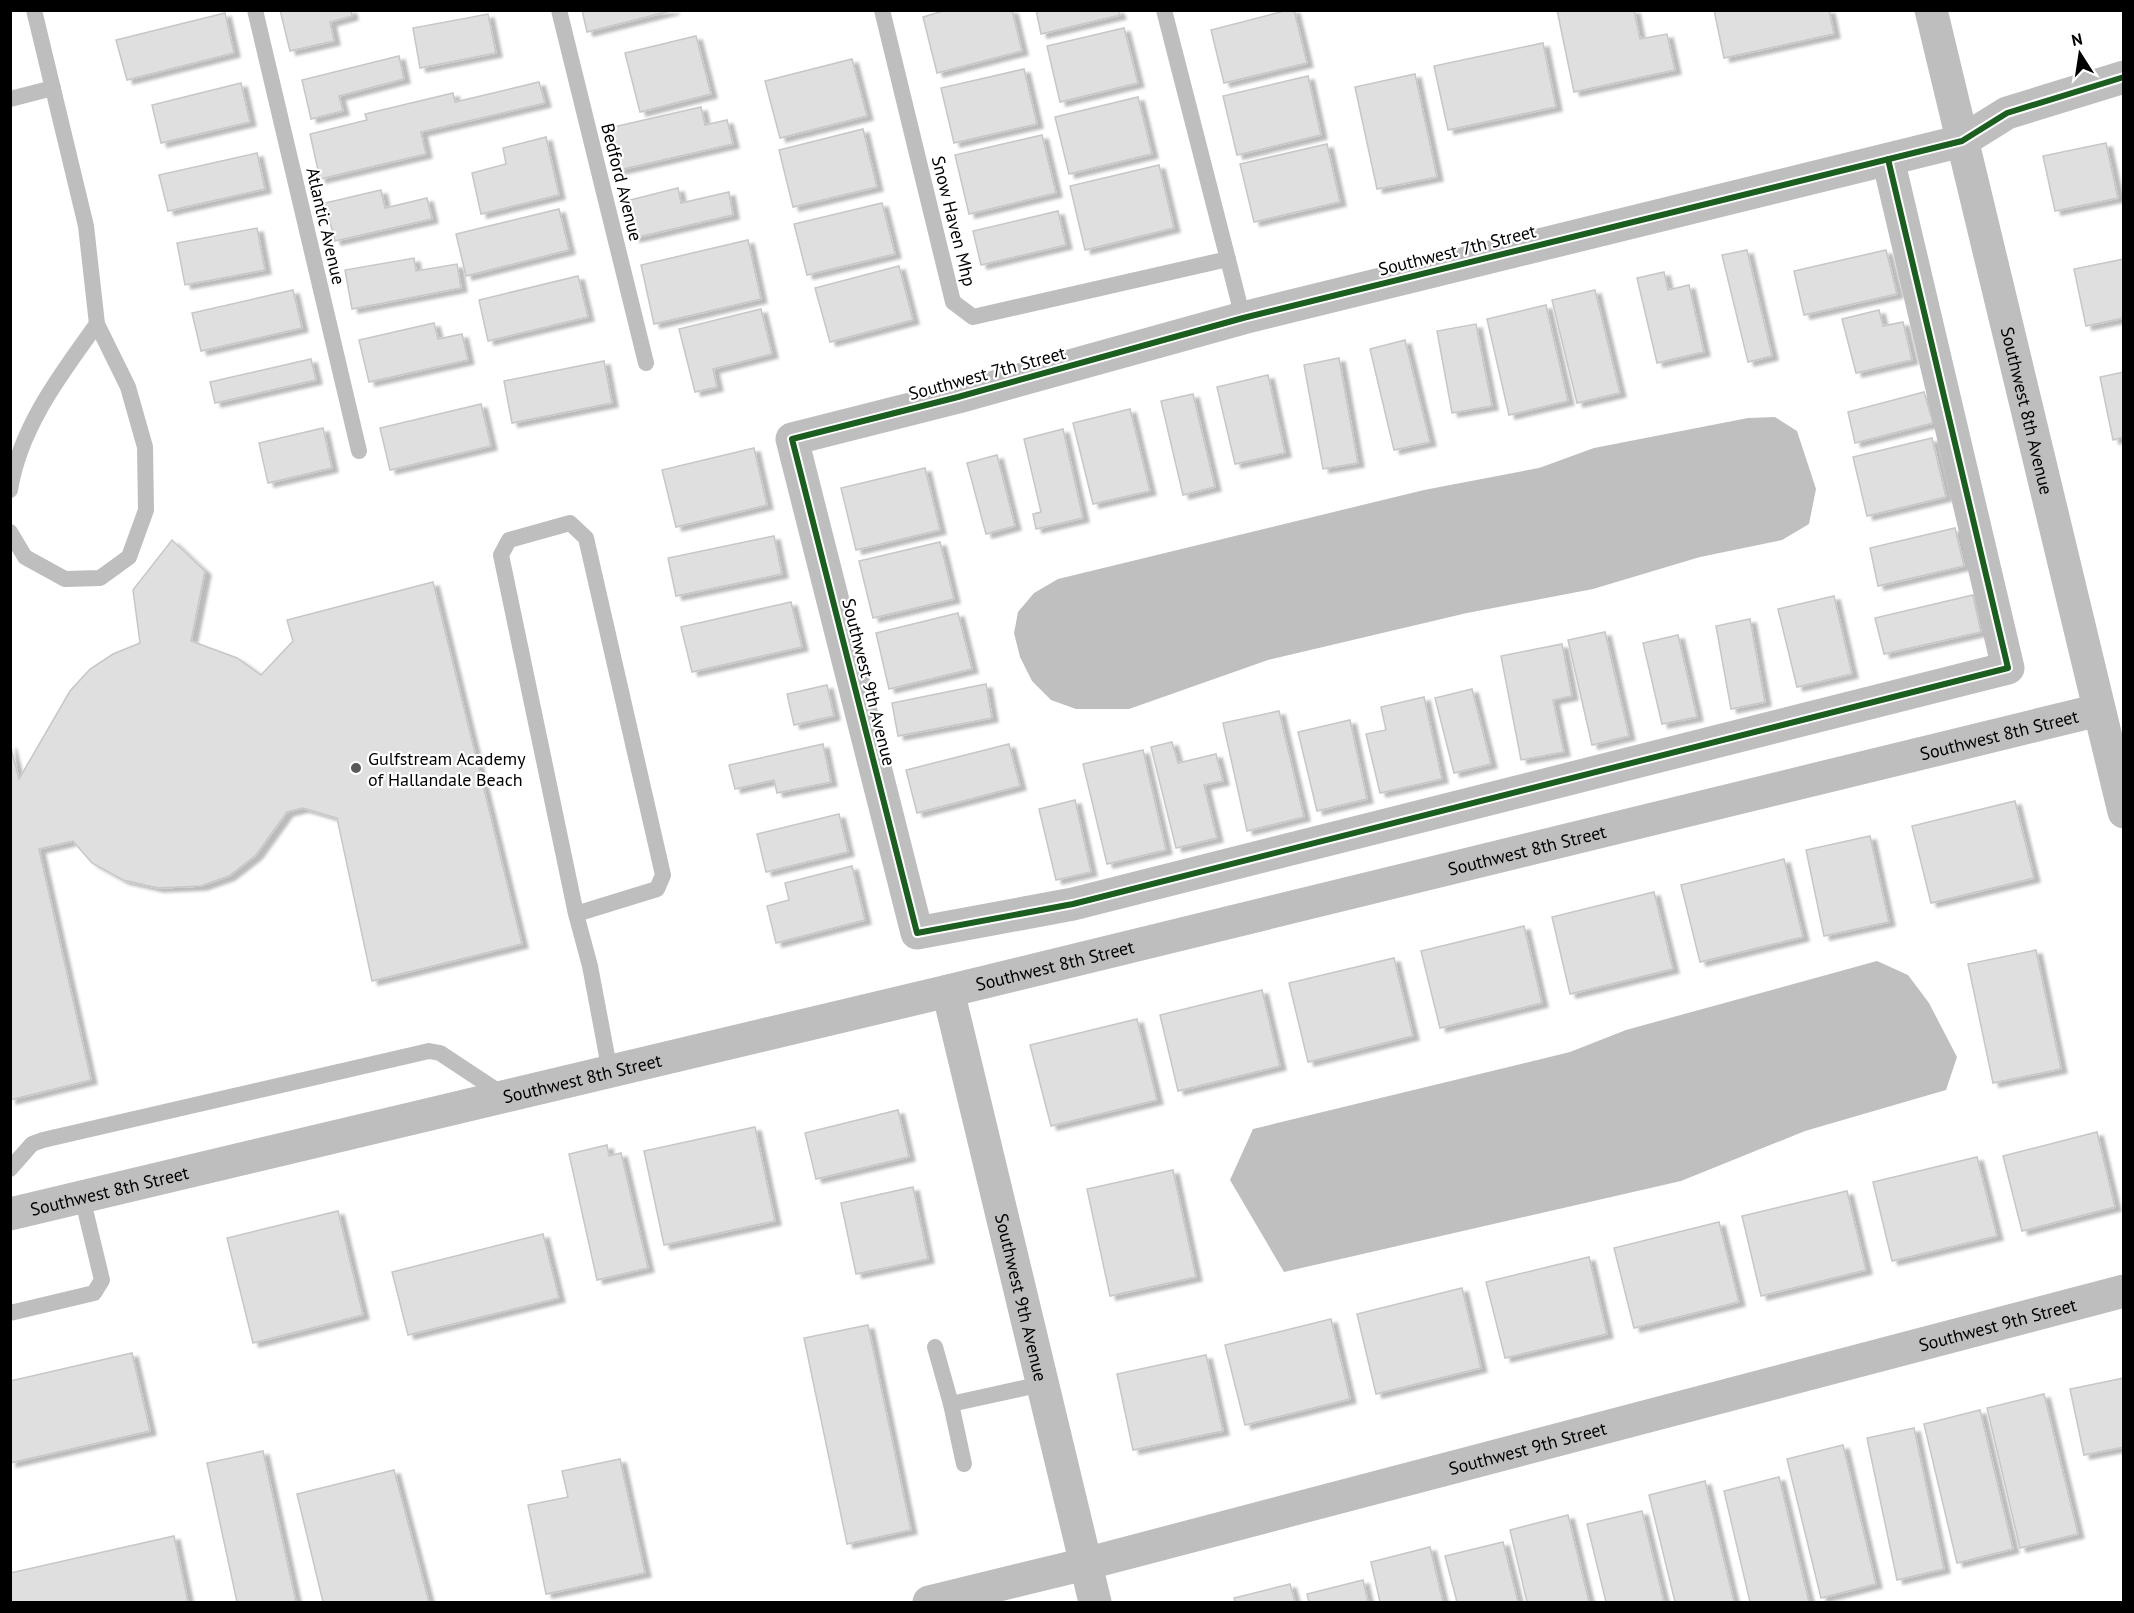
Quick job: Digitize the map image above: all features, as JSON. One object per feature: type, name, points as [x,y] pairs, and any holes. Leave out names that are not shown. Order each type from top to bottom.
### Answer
[{"type":"street","name":"Southwest 8th Avenue","points":[[1931,10],[2124,812]]},
{"type":"street","name":"Southwest 7th Street","points":[[792,439],[958,397],[1243,318],[1962,141],[2007,113],[2124,77]]},
{"type":"street","name":"Southwest 9th Avenue","points":[[792,439],[917,933],[1073,904],[2008,668],[1888,159]]},
{"type":"street","name":"Southwest 8th Street","points":[[10,1214],[948,992],[2099,710]]},
{"type":"street","name":"Southwest 9th Avenue","points":[[948,992],[1095,1602]]},
{"type":"street","name":"Southwest 9th Street","points":[[929,1602],[1085,1564],[2124,1291]]},
{"type":"lane","points":[[10,532],[25,557],[64,579],[100,578],[129,557],[146,510],[145,447],[128,387],[97,324],[87,226],[34,10]]},
{"type":"lane","name":"Atlantic Avenue","points":[[255,10],[359,451]]},
{"type":"lane","name":"Bedford Avenue","points":[[560,10],[646,363]]},
{"type":"lane","name":"Snow Haven Mhp","points":[[882,10],[953,302],[973,318],[1228,259]]},
{"type":"lane","points":[[1164,10],[1243,318]]},
{"type":"lane","points":[[10,99],[53,88]]},
{"type":"lane","points":[[10,490],[14,470],[48,392],[97,324]]},
{"type":"lane","points":[[576,914],[657,889],[663,875],[586,538],[570,524],[509,540],[501,555],[576,914],[590,966],[610,1072]]},
{"type":"lane","points":[[10,1169],[32,1144],[43,1140],[429,1052],[440,1053],[506,1097]]},
{"type":"lane","points":[[10,1313],[94,1293],[102,1280],[82,1197]]},
{"type":"lane","points":[[935,1347],[951,1404],[964,1464]]},
{"type":"lane","points":[[951,1404],[1042,1384]]},
{"type":"shaded area","points":[[1775,417],[1797,431],[1816,489],[1809,524],[1782,540],[1700,557],[1593,589],[1467,613],[1268,660],[1129,709],[1076,709],[1051,700],[1032,681],[1020,657],[1014,633],[1018,612],[1034,593],[1058,579],[1424,490],[1539,468],[1594,448],[1748,418]]},
{"type":"shaded area","points":[[1877,961],[1908,975],[1929,1003],[1957,1057],[1946,1090],[1805,1131],[1681,1181],[1284,1272],[1230,1180],[1253,1129],[1570,1052],[1626,1030]]},
{"type":"building","points":[[280,10],[351,10],[352,16],[330,22],[334,41],[290,51]]},
{"type":"building","points":[[582,10],[674,10],[587,32]]},
{"type":"building","points":[[946,10],[1012,10],[1022,51],[937,73],[923,17]]},
{"type":"building","points":[[1036,10],[1118,10],[1120,15],[1041,34]]},
{"type":"building","points":[[1294,10],[1307,63],[1224,83],[1211,30]]},
{"type":"building","points":[[1557,10],[1634,10],[1640,39],[1667,34],[1675,70],[1574,92]]},
{"type":"building","points":[[1714,10],[1829,10],[1834,34],[1724,58]]},
{"type":"building","points":[[225,13],[234,53],[127,80],[116,40]]},
{"type":"building","points":[[488,14],[496,53],[420,68],[413,28]]},
{"type":"building","points":[[1124,28],[1138,83],[1060,102],[1047,46]]},
{"type":"building","points":[[696,36],[711,94],[640,112],[625,53]]},
{"type":"building","points":[[1543,43],[1556,107],[1448,130],[1434,66]]},
{"type":"building","points":[[399,56],[404,79],[339,96],[343,111],[311,119],[302,80]]},
{"type":"building","points":[[852,59],[867,116],[780,138],[765,81]]},
{"type":"building","points":[[1024,69],[1037,124],[954,143],[941,88]]},
{"type":"building","points":[[1415,74],[1437,177],[1377,189],[1355,87]]},
{"type":"building","points":[[1308,76],[1321,135],[1237,155],[1223,96]]},
{"type":"building","points":[[539,82],[545,103],[421,132],[426,154],[320,179],[310,134],[367,120],[365,114],[453,93],[455,102]]},
{"type":"building","points":[[241,83],[250,122],[161,143],[152,105]]},
{"type":"building","points":[[1138,97],[1152,154],[1069,174],[1055,117]]},
{"type":"building","points":[[701,107],[705,125],[727,120],[733,144],[619,170],[609,128]]},
{"type":"building","points":[[863,129],[877,187],[793,207],[779,150]]},
{"type":"building","points":[[1042,135],[1056,193],[969,214],[955,155]]},
{"type":"building","points":[[546,137],[559,195],[481,214],[472,173],[506,164],[503,148]]},
{"type":"building","points":[[2106,143],[2118,198],[2055,211],[2043,156]]},
{"type":"building","points":[[1327,144],[1340,202],[1254,222],[1240,164]]},
{"type":"building","points":[[257,153],[265,189],[168,211],[159,175]]},
{"type":"building","points":[[1159,165],[1174,228],[1085,250],[1070,186]]},
{"type":"building","points":[[678,188],[681,203],[729,192],[733,215],[634,238],[626,201]]},
{"type":"building","points":[[381,190],[385,208],[427,198],[432,219],[335,241],[325,203]]},
{"type":"building","points":[[882,203],[895,254],[807,275],[794,224]]},
{"type":"building","points":[[559,209],[569,250],[466,276],[456,234]]},
{"type":"building","points":[[1058,211],[1066,245],[981,265],[973,231]]},
{"type":"building","points":[[257,228],[265,270],[185,285],[177,243]]},
{"type":"building","points":[[748,240],[761,299],[654,324],[641,265]]},
{"type":"building","points":[[1747,250],[1772,356],[1748,362],[1722,255]]},
{"type":"building","points":[[1886,250],[1897,294],[1804,315],[1794,271]]},
{"type":"building","points":[[414,258],[416,271],[457,264],[461,288],[352,309],[345,270]]},
{"type":"building","points":[[2124,259],[2124,318],[2086,326],[2074,269]]},
{"type":"building","points":[[899,266],[913,320],[830,342],[815,288]]},
{"type":"building","points":[[1664,272],[1668,290],[1689,285],[1704,352],[1657,363],[1637,278]]},
{"type":"building","points":[[578,276],[588,317],[488,341],[479,300]]},
{"type":"building","points":[[293,290],[302,328],[201,351],[192,313]]},
{"type":"building","points":[[1595,290],[1620,393],[1577,403],[1552,300]]},
{"type":"building","points":[[1546,305],[1568,401],[1509,415],[1487,319]]},
{"type":"building","points":[[761,309],[772,354],[713,369],[717,387],[695,392],[679,329]]},
{"type":"building","points":[[1879,310],[1883,326],[1903,322],[1912,360],[1856,373],[1842,319]]},
{"type":"building","points":[[434,323],[438,339],[462,334],[468,360],[369,382],[359,340]]},
{"type":"building","points":[[1476,324],[1492,406],[1452,413],[1437,331]]},
{"type":"building","points":[[1405,340],[1430,442],[1394,450],[1370,349]]},
{"type":"building","points":[[1339,358],[1358,463],[1323,469],[1304,365]]},
{"type":"building","points":[[311,359],[316,380],[215,403],[210,382]]},
{"type":"building","points":[[604,361],[612,403],[512,423],[504,381]]},
{"type":"building","points":[[2124,372],[2124,437],[2113,440],[2100,377]]},
{"type":"building","points":[[1268,375],[1285,453],[1235,464],[1217,387]]},
{"type":"building","points":[[1924,392],[1933,423],[1855,443],[1848,412]]},
{"type":"building","points":[[1193,394],[1215,487],[1183,495],[1161,401]]},
{"type":"building","points":[[481,404],[491,446],[390,470],[380,428]]},
{"type":"building","points":[[1130,409],[1150,491],[1093,504],[1073,423]]},
{"type":"building","points":[[323,428],[332,468],[268,483],[259,443]]},
{"type":"building","points":[[1063,429],[1083,518],[1036,529],[1033,514],[1041,512],[1024,439]]},
{"type":"building","points":[[1932,438],[1946,497],[1867,516],[1853,457]]},
{"type":"building","points":[[754,448],[767,505],[676,527],[662,470]]},
{"type":"building","points":[[997,455],[1015,526],[986,534],[967,463]]},
{"type":"building","points":[[925,468],[940,530],[856,550],[841,488]]},
{"type":"building","points":[[1955,528],[1964,566],[1878,586],[1870,548]]},
{"type":"building","points":[[774,536],[782,574],[676,596],[668,558]]},
{"type":"building","points":[[172,540],[205,571],[191,641],[237,658],[261,675],[293,641],[287,620],[433,582],[522,944],[372,981],[337,818],[303,808],[287,812],[256,855],[229,876],[201,886],[158,888],[123,880],[92,863],[73,841],[39,849],[91,1080],[10,1100],[10,744],[19,779],[70,691],[90,669],[113,654],[140,643],[133,590]]},
{"type":"building","points":[[940,542],[954,599],[873,618],[859,561]]},
{"type":"building","points":[[1973,595],[1981,632],[1884,654],[1875,618]]},
{"type":"building","points":[[1834,596],[1852,674],[1797,687],[1778,609]]},
{"type":"building","points":[[791,602],[802,647],[692,672],[681,627]]},
{"type":"building","points":[[958,613],[972,669],[889,689],[876,633]]},
{"type":"building","points":[[1750,619],[1765,702],[1731,709],[1716,626]]},
{"type":"building","points":[[1605,632],[1629,736],[1592,745],[1568,640]]},
{"type":"building","points":[[1678,635],[1697,717],[1662,724],[1643,643]]},
{"type":"building","points":[[1562,644],[1572,696],[1553,700],[1564,752],[1521,760],[1501,656]]},
{"type":"building","points":[[986,684],[992,718],[898,736],[892,703]]},
{"type":"building","points":[[827,685],[834,716],[794,725],[787,694]]},
{"type":"building","points":[[1472,689],[1491,764],[1454,773],[1435,698]]},
{"type":"building","points":[[1424,697],[1442,779],[1380,793],[1366,734],[1386,730],[1381,707]]},
{"type":"building","points":[[1279,711],[1304,817],[1247,831],[1223,723]]},
{"type":"building","points":[[1350,720],[1367,799],[1317,811],[1298,732]]},
{"type":"building","points":[[1172,742],[1178,763],[1216,754],[1223,781],[1204,785],[1217,838],[1176,848],[1151,747]]},
{"type":"building","points":[[823,744],[831,782],[777,793],[774,780],[735,789],[729,765]]},
{"type":"building","points":[[1009,744],[1020,786],[917,813],[906,770]]},
{"type":"building","points":[[1143,750],[1166,850],[1107,864],[1083,764]]},
{"type":"building","points":[[1075,800],[1091,872],[1056,880],[1039,809]]},
{"type":"building","points":[[2015,801],[2034,878],[1931,903],[1912,826]]},
{"type":"building","points":[[839,814],[848,852],[766,872],[757,834]]},
{"type":"building","points":[[1870,836],[1889,922],[1824,936],[1806,850]]},
{"type":"building","points":[[1784,859],[1803,937],[1700,962],[1681,885]]},
{"type":"building","points":[[852,866],[865,920],[776,943],[767,906],[789,900],[785,883]]},
{"type":"building","points":[[1654,892],[1673,969],[1570,994],[1552,917]]},
{"type":"building","points":[[1524,926],[1542,1003],[1440,1028],[1421,951]]},
{"type":"building","points":[[2036,950],[2061,1069],[1993,1083],[1968,964]]},
{"type":"building","points":[[1394,958],[1413,1036],[1308,1062],[1289,983]]},
{"type":"building","points":[[1262,990],[1280,1066],[1178,1091],[1160,1015]]},
{"type":"building","points":[[1137,1019],[1157,1100],[1051,1126],[1030,1045]]},
{"type":"building","points":[[898,1110],[909,1157],[816,1179],[805,1133]]},
{"type":"building","points":[[755,1127],[775,1221],[664,1245],[644,1151]]},
{"type":"building","points":[[2097,1132],[2115,1207],[2022,1231],[2003,1156]]},
{"type":"building","points":[[607,1145],[609,1156],[621,1153],[648,1268],[597,1280],[569,1154]]},
{"type":"building","points":[[1977,1157],[1997,1236],[1892,1261],[1873,1182]]},
{"type":"building","points":[[1173,1170],[1196,1277],[1110,1296],[1087,1189]]},
{"type":"building","points":[[913,1187],[928,1259],[856,1274],[841,1203]]},
{"type":"building","points":[[1847,1191],[1866,1270],[1761,1296],[1742,1216]]},
{"type":"building","points":[[338,1211],[363,1315],[253,1343],[227,1238]]},
{"type":"building","points":[[1719,1222],[1739,1302],[1634,1328],[1614,1248]]},
{"type":"building","points":[[543,1234],[559,1298],[408,1335],[392,1272]]},
{"type":"building","points":[[1589,1257],[1607,1334],[1505,1358],[1486,1282]]},
{"type":"building","points":[[1462,1288],[1481,1368],[1376,1394],[1357,1314]]},
{"type":"building","points":[[1331,1319],[1350,1399],[1245,1425],[1225,1345]]},
{"type":"building","points":[[868,1325],[911,1530],[847,1544],[804,1338]]},
{"type":"building","points":[[132,1353],[150,1431],[10,1463],[10,1381]]},
{"type":"building","points":[[1206,1355],[1223,1431],[1133,1450],[1117,1374]]},
{"type":"building","points":[[2124,1378],[2124,1447],[2084,1455],[2070,1389]]},
{"type":"building","points":[[2044,1394],[2078,1534],[2020,1548],[1987,1408]]},
{"type":"building","points":[[1980,1410],[2013,1549],[1957,1563],[1924,1424]]},
{"type":"building","points":[[1914,1428],[1944,1569],[1897,1580],[1867,1438]]},
{"type":"building","points":[[1843,1445],[1876,1584],[1821,1598],[1787,1459]]},
{"type":"building","points":[[263,1451],[296,1602],[237,1602],[207,1463]]},
{"type":"building","points":[[620,1459],[645,1573],[546,1594],[528,1505],[568,1497],[562,1471]]},
{"type":"building","points":[[394,1470],[429,1602],[323,1602],[297,1494]]},
{"type":"building","points":[[1779,1477],[1809,1602],[1750,1602],[1724,1491]]},
{"type":"building","points":[[1705,1481],[1734,1602],[1675,1602],[1649,1495]]},
{"type":"building","points":[[1642,1511],[1664,1602],[1606,1602],[1587,1524]]},
{"type":"building","points":[[1568,1515],[1589,1602],[1527,1602],[1510,1530]]},
{"type":"building","points":[[174,1536],[188,1602],[10,1602],[10,1573]]},
{"type":"building","points":[[1503,1542],[1518,1602],[1457,1602],[1445,1556]]},
{"type":"building","points":[[1430,1547],[1443,1602],[1380,1602],[1371,1562]]},
{"type":"building","points":[[1363,1580],[1368,1602],[1309,1602],[1307,1594]]},
{"type":"building","points":[[1290,1584],[1295,1602],[1235,1602],[1234,1598]]},
{"type":"cycle path","points":[[1888,159],[2008,668],[1073,904],[917,933],[792,439],[958,397],[1243,318],[1962,141],[2007,113],[2124,77]]},
{"type":"place","name":"Gulfstream Academy of Hallandale Beach","points":[[356,768]]}]
